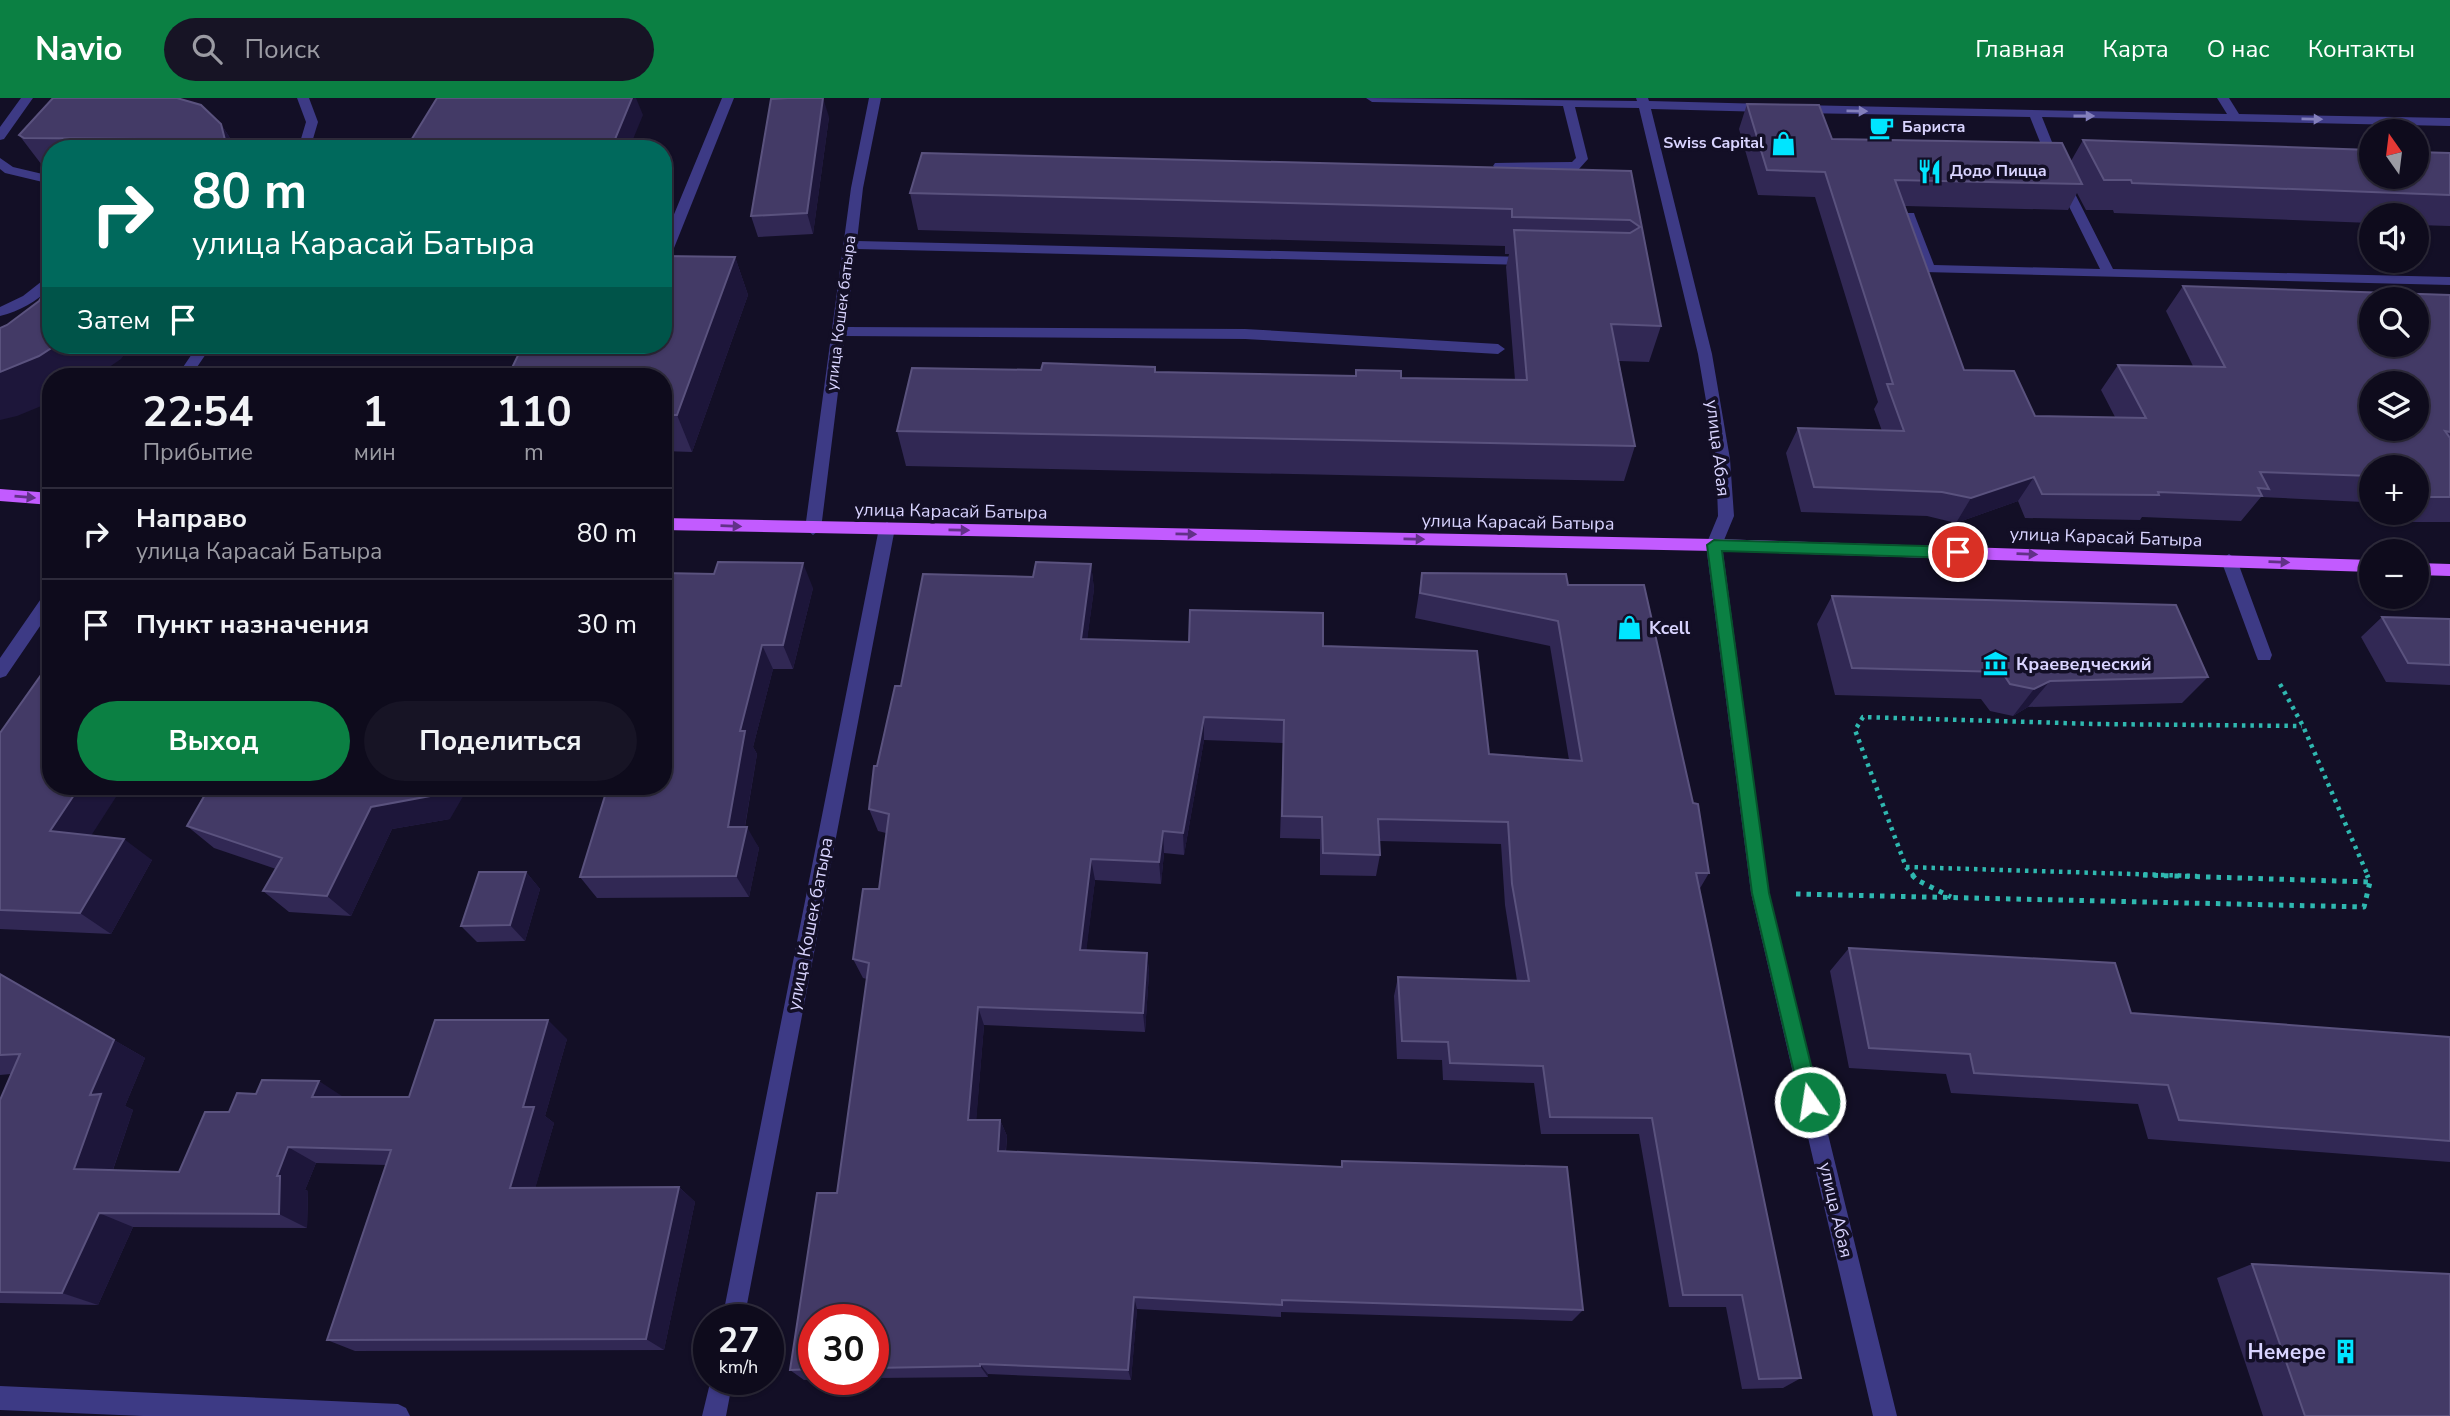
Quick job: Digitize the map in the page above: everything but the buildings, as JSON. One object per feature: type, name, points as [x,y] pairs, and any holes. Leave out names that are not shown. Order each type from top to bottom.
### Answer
[{"type":"main road","points":[[0,495],[42,498]]},
{"type":"main road","name":"улица Карасай Батыра","points":[[672,524],[1714,545],[2359,565]]},
{"type":"main road","points":[[2429,569],[2450,570]]},
{"type":"street","points":[[0,136],[27,98]]},
{"type":"street","points":[[303,98],[312,122],[307,140]]},
{"type":"street","points":[[672,236],[728,98]]},
{"type":"street","name":"улица Кошек батыра","points":[[813,529],[857,188],[875,98]]},
{"type":"street","points":[[1372,98],[1568,104],[1643,102],[2035,115],[2450,122]]},
{"type":"street","points":[[2223,98],[2235,117]]},
{"type":"street","name":"улица Абая","points":[[1643,102],[1705,354],[1723,459],[1726,516],[1714,545],[1760,893],[1885,1416]]},
{"type":"street","points":[[1499,166],[1575,166],[1582,159],[1568,104]]},
{"type":"street","points":[[2035,115],[2058,172],[2108,272]]},
{"type":"street","points":[[0,162],[9,170],[42,178]]},
{"type":"street","points":[[1909,216],[1929,270],[2450,281]]},
{"type":"street","points":[[850,245],[1538,261]]},
{"type":"street","points":[[0,312],[12,309],[42,290]]},
{"type":"street","points":[[838,331],[1245,334],[1498,349]]},
{"type":"street","name":"улица Кошек батыра","points":[[736,1304],[887,528]]},
{"type":"street","points":[[2229,560],[2264,655]]},
{"type":"street","points":[[0,671],[42,610]]},
{"type":"street","points":[[714,1416],[719,1395]]},
{"type":"street","points":[[0,1398],[397,1416]]},
{"type":"path","points":[[1760,893],[2364,906],[2370,882],[2303,726],[2264,655]]},
{"type":"path","points":[[1953,898],[1916,880],[1906,867],[1855,730],[1863,717],[2096,724],[2303,726]]},
{"type":"path","points":[[1906,867],[2370,882]]},
{"type":"place","name":"Бариста","points":[[1882,127]]},
{"type":"place","name":"Swiss Capital","points":[[1784,143]]},
{"type":"place","name":"Додо Пицца","points":[[1930,171]]},
{"type":"place","name":"Kcell","points":[[1629,628]]},
{"type":"place","name":"Краеведческий","points":[[1996,664]]},
{"type":"place","name":"Немере","points":[[2346,1352]]},
{"type":"route","points":[[1810,1102],[1760,893],[1714,545],[1958,552]]}]
